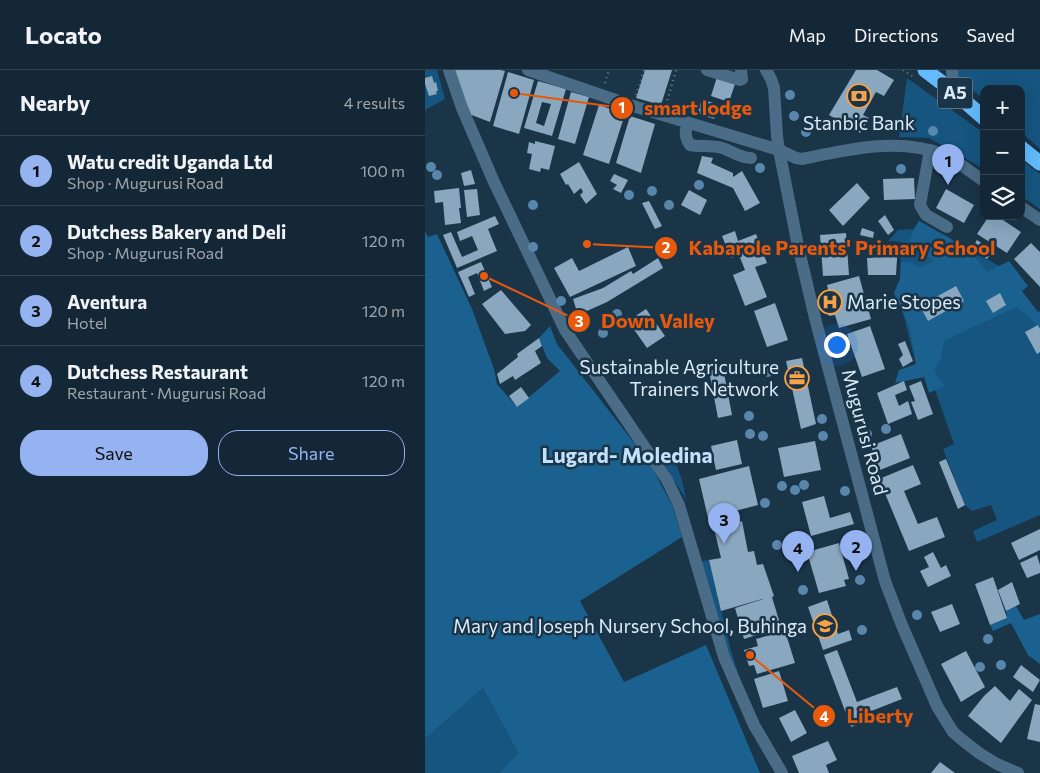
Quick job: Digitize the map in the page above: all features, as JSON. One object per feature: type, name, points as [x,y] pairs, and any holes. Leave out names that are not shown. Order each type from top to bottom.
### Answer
[{"type":"highway","name":"A5","points":[[925,70],[980,115]]},
{"type":"highway","points":[[1025,151],[1040,163]]},
{"type":"street","points":[[449,70],[462,108],[494,182],[565,330],[667,480],[679,505],[724,657],[754,725],[781,773]]},
{"type":"street","points":[[528,70],[633,106],[779,150],[796,158],[802,159],[851,149],[879,146],[910,146],[944,154],[980,178]]},
{"type":"street","points":[[707,70],[740,80],[742,79],[741,70]]},
{"type":"street","name":"Mugurusi Road","points":[[765,70],[774,88],[779,150],[798,246],[816,322],[885,581],[937,706],[953,732],[979,753],[997,764],[1018,773]]},
{"type":"street","points":[[952,70],[954,92]]},
{"type":"street","points":[[689,123],[686,127],[686,135],[690,145],[716,146],[727,149],[741,157],[751,158]]},
{"type":"street","points":[[930,150],[920,205],[926,215],[947,227]]},
{"type":"street","points":[[1025,210],[1040,220]]},
{"type":"path","points":[[633,106],[644,70]]},
{"type":"path","points":[[663,115],[676,70]]},
{"type":"shaded area","points":[[425,70],[437,70],[445,99],[425,110]]},
{"type":"shaded area","points":[[948,70],[1040,70],[1040,149],[1025,136],[1025,85],[980,85],[980,96]]},
{"type":"shaded area","points":[[907,78],[980,130],[980,167],[929,138],[899,137]]},
{"type":"shaded area","points":[[1025,163],[1040,174],[1040,209],[1025,199]]},
{"type":"shaded area","points":[[919,221],[999,266],[1040,315],[1040,515],[977,542],[973,531],[997,520],[991,505],[972,511],[965,505],[943,449],[954,444],[925,361],[916,364],[903,313],[894,293],[900,279],[901,242],[888,241],[898,230],[913,229]]},
{"type":"shaded area","points":[[919,221],[967,248],[987,272],[1009,261],[1028,286],[1022,291],[1038,312],[1040,311],[1040,327],[1017,307],[945,340],[940,360],[934,371],[944,386],[929,393],[924,377],[895,383],[899,370],[916,364],[910,328],[894,293],[900,279],[901,262],[910,262],[920,268],[934,261],[914,247],[909,241]]},
{"type":"shaded area","points":[[425,231],[428,237],[437,234],[472,309],[494,369],[497,384],[517,407],[560,371],[547,358],[539,338],[550,326],[557,344],[649,462],[673,507],[682,537],[580,601],[624,682],[706,645],[760,773],[499,773],[518,753],[483,688],[425,739]]},
{"type":"shaded area","points":[[673,455],[682,480],[686,499],[663,463]]},
{"type":"shaded area","points":[[709,560],[740,680],[726,660],[701,561]]},
{"type":"shaded area","points":[[1016,606],[1024,620],[1040,614],[1040,664],[1028,655],[1011,623],[993,631],[990,625],[1007,618],[1006,611]]},
{"type":"shaded area","points":[[483,688],[518,753],[499,773],[425,773],[425,739]]},
{"type":"building","points":[[454,70],[505,71],[490,122],[469,114]]},
{"type":"building","points":[[645,70],[672,70],[661,105],[636,98]]},
{"type":"building","points":[[856,70],[877,70],[894,80],[884,96],[876,92],[863,115],[869,118],[860,133],[829,115]]},
{"type":"building","points":[[508,72],[534,80],[519,134],[493,126]]},
{"type":"building","points":[[432,76],[438,91],[436,91],[437,94],[429,96],[425,78]]},
{"type":"building","points":[[717,77],[735,84],[729,102],[711,96]]},
{"type":"building","points":[[538,81],[566,89],[552,136],[524,128]],"holes":[[[542,102],[551,104],[544,126],[536,123]]]},
{"type":"building","points":[[571,92],[589,97],[575,144],[558,139]]},
{"type":"building","points":[[702,99],[719,105],[714,119],[697,113]]},
{"type":"building","points":[[599,105],[625,114],[609,164],[583,155]]},
{"type":"building","points":[[630,116],[655,124],[641,173],[616,163]]},
{"type":"building","points":[[535,141],[555,146],[549,170],[541,168],[540,172],[529,169],[532,154],[527,153],[529,142],[535,144]]},
{"type":"building","points":[[702,156],[713,158],[711,163],[733,173],[733,177],[742,171],[760,203],[745,211],[733,188],[697,173]]},
{"type":"building","points":[[579,162],[597,194],[586,204],[580,195],[583,192],[581,188],[574,194],[560,174]]},
{"type":"building","points":[[471,170],[475,184],[464,186],[461,173]]},
{"type":"building","points":[[614,174],[628,180],[621,193],[613,189],[617,185],[610,181]]},
{"type":"building","points":[[914,178],[915,199],[884,200],[883,179]]},
{"type":"building","points":[[857,183],[870,198],[843,226],[829,210]]},
{"type":"building","points":[[459,188],[461,223],[445,225],[443,202],[435,203],[434,191]]},
{"type":"building","points":[[477,189],[480,215],[467,217],[464,190]]},
{"type":"building","points":[[946,189],[974,205],[964,223],[936,208]]},
{"type":"building","points":[[689,190],[707,200],[700,215],[681,205]]},
{"type":"building","points":[[649,201],[662,226],[655,229],[642,203]]},
{"type":"building","points":[[885,215],[894,230],[888,235],[878,221]]},
{"type":"building","points":[[495,216],[499,224],[488,229],[497,251],[457,268],[443,235],[451,232],[462,257],[478,250],[472,236],[460,241],[457,232]]},
{"type":"building","points":[[986,220],[1003,220],[1021,232],[1007,253],[977,234]]},
{"type":"building","points":[[862,228],[874,232],[873,238],[860,235]]},
{"type":"building","points":[[735,231],[738,241],[756,234],[767,263],[755,267],[767,297],[745,306],[733,275],[745,270],[739,255],[731,258],[722,236]]},
{"type":"building","points":[[846,233],[849,275],[823,276],[820,235]]},
{"type":"building","points":[[977,240],[993,251],[987,259],[972,248]]},
{"type":"building","points":[[1031,243],[1040,252],[1040,287],[1014,259]]},
{"type":"building","points":[[884,244],[898,244],[896,275],[868,275],[867,258],[883,257]]},
{"type":"building","points":[[628,247],[636,266],[570,297],[554,268],[572,258],[579,271]]},
{"type":"building","points":[[658,258],[663,268],[607,302],[578,315],[573,299],[603,288],[631,271],[633,274]]},
{"type":"building","points":[[481,262],[492,287],[484,291],[477,273],[468,277],[475,294],[469,297],[458,272]]},
{"type":"building","points":[[859,276],[871,319],[839,328],[835,315],[829,316],[824,296],[829,294],[827,285]]},
{"type":"building","points":[[956,286],[964,301],[928,321],[920,306]]},
{"type":"building","points":[[501,290],[531,325],[525,331],[505,334],[482,304]]},
{"type":"building","points":[[1000,293],[1006,305],[993,313],[986,301]]},
{"type":"building","points":[[775,303],[788,340],[767,347],[754,311]]},
{"type":"building","points":[[646,309],[665,336],[647,348],[628,321]]},
{"type":"building","points":[[1038,325],[1040,329],[1040,352],[1037,354],[1025,332]]},
{"type":"building","points":[[870,326],[885,369],[862,377],[847,334]]},
{"type":"building","points":[[539,338],[542,346],[535,351],[541,363],[515,380],[513,376],[500,384],[497,374],[518,357],[517,354]]},
{"type":"building","points":[[905,341],[913,361],[903,367],[899,359],[903,355],[898,344]]},
{"type":"building","points":[[802,358],[816,424],[801,429],[786,361]]},
{"type":"building","points":[[723,368],[732,415],[718,418],[709,371]]},
{"type":"building","points":[[904,381],[907,390],[895,395],[899,406],[908,401],[912,414],[888,424],[877,393]]},
{"type":"building","points":[[921,381],[933,414],[918,420],[911,402],[915,401],[909,386]]},
{"type":"building","points":[[521,387],[529,398],[517,407],[509,396]]},
{"type":"building","points":[[901,434],[910,458],[880,470],[871,446]]},
{"type":"building","points":[[737,440],[742,464],[716,470],[711,446]]},
{"type":"building","points":[[815,441],[821,470],[784,477],[778,448]]},
{"type":"building","points":[[946,459],[965,505],[958,509],[939,462]]},
{"type":"building","points":[[913,465],[921,484],[904,491],[918,524],[937,517],[945,537],[909,551],[879,479]]},
{"type":"building","points":[[749,466],[758,505],[708,518],[699,479]]},
{"type":"building","points":[[824,496],[830,518],[850,512],[854,524],[811,536],[802,502]]},
{"type":"building","points":[[742,521],[748,552],[754,551],[757,565],[763,564],[774,596],[772,597],[781,627],[744,639],[735,608],[766,598],[721,611],[709,560],[721,558],[714,528]]},
{"type":"building","points":[[1040,529],[1040,550],[1019,560],[1011,543]]},
{"type":"building","points":[[839,543],[849,579],[844,580],[846,586],[819,593],[807,552]]},
{"type":"building","points":[[933,552],[941,568],[946,565],[951,576],[928,587],[920,571],[929,567],[924,557]]},
{"type":"building","points":[[1037,555],[1040,573],[1027,578],[1020,563]]},
{"type":"building","points":[[993,577],[1007,618],[990,625],[975,584]]},
{"type":"building","points":[[1012,582],[1020,604],[1006,611],[998,590]]},
{"type":"building","points":[[827,600],[838,634],[849,630],[852,640],[823,650],[808,607]]},
{"type":"building","points":[[952,604],[960,624],[940,632],[931,612]]},
{"type":"building","points":[[785,631],[795,663],[757,674],[754,665],[749,666],[744,650],[758,646],[756,639]]},
{"type":"building","points":[[837,650],[857,702],[897,687],[902,699],[861,715],[864,722],[851,727],[824,655]]},
{"type":"building","points":[[966,651],[985,687],[961,702],[941,664]]},
{"type":"building","points":[[1021,665],[1040,680],[1033,692],[1013,677]]},
{"type":"building","points":[[779,671],[788,701],[763,708],[754,679]]},
{"type":"building","points":[[995,686],[1010,701],[1019,689],[1032,700],[1001,743],[968,716]]},
{"type":"building","points":[[1035,704],[1040,705],[1040,742],[1027,739]]},
{"type":"building","points":[[795,710],[807,733],[791,742],[779,718]]},
{"type":"building","points":[[828,741],[837,760],[826,765],[829,773],[799,773],[792,756]]},
{"type":"building","points":[[940,762],[955,773],[931,773]]},
{"type":"place","name":"smart lodge","points":[[514,93]]},
{"type":"place","name":"Stanbic Bank","points":[[859,96]]},
{"type":"place","name":"Watu credit Uganda Ltd","points":[[948,185]]},
{"type":"place","name":"Kabarole Parents' Primary School","points":[[587,244]]},
{"type":"place","name":"Down Valley","points":[[484,276]]},
{"type":"place","name":"Marie Stopes","points":[[830,302]]},
{"type":"place","name":"Sustainable Agriculture Trainers Network","points":[[797,378]]},
{"type":"place","name":"Aventura","points":[[724,544]]},
{"type":"place","name":"Dutchess Bakery and Deli","points":[[856,571]]},
{"type":"place","name":"Dutchess Restaurant","points":[[798,572]]},
{"type":"place","name":"Mary and Joseph Nursery School, Buhinga","points":[[825,626]]},
{"type":"place","name":"Liberty","points":[[750,655]]},
{"type":"district","name":"Lugard- Moledina","points":[[627,456]]}]
